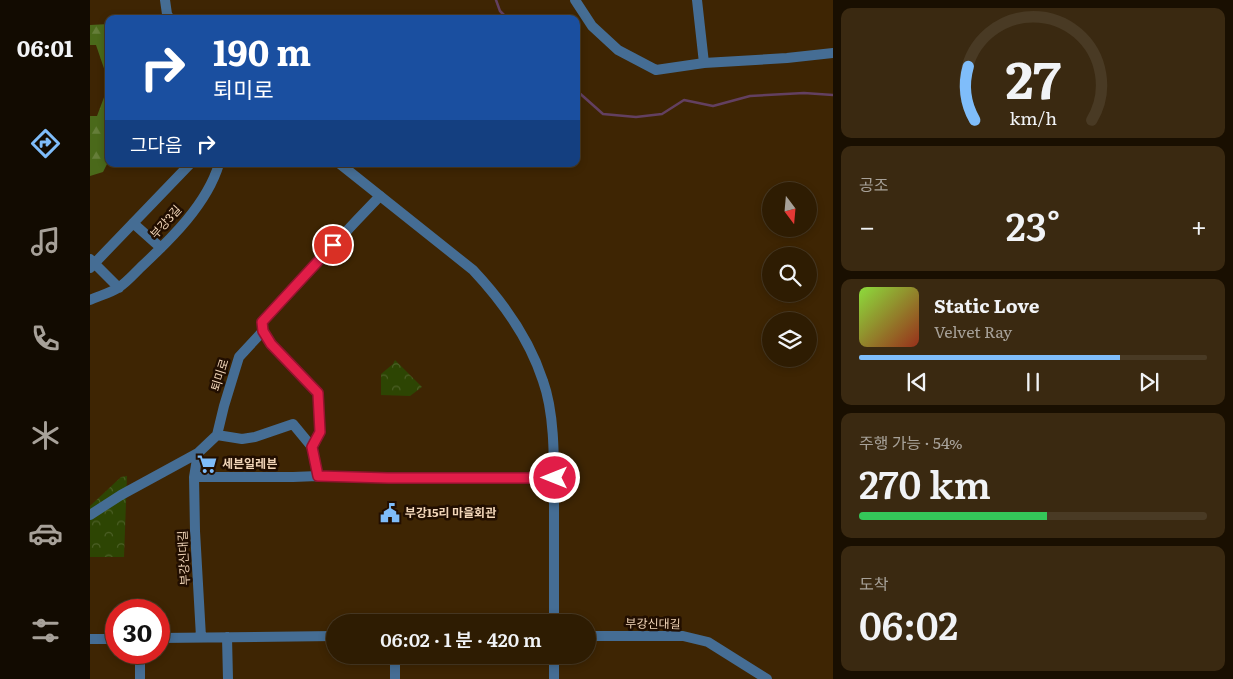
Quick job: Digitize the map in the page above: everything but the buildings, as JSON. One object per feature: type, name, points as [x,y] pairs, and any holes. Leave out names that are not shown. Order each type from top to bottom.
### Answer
[{"type":"street","points":[[165,0],[168,15]]},
{"type":"street","points":[[575,0],[592,26],[618,50],[656,70],[704,63],[833,53]]},
{"type":"street","points":[[697,0],[704,63]]},
{"type":"street","name":"부강3길","points":[[119,288],[91,264],[187,167]]},
{"type":"street","name":"부강3길","points":[[90,300],[119,288],[161,248],[199,205],[218,167]]},
{"type":"street","points":[[344,167],[473,270],[491,289],[513,318],[529,346],[544,382],[550,409],[555,478],[554,614]]},
{"type":"street","name":"퇴미로","points":[[217,435],[239,357],[263,331],[262,322],[380,196]]},
{"type":"street","points":[[133,223],[161,248]]},
{"type":"street","points":[[263,331],[271,344],[318,393],[320,432],[312,447]]},
{"type":"street","points":[[90,515],[121,495],[198,454],[217,435],[242,439],[255,437],[293,424],[312,447],[318,476]]},
{"type":"street","name":"부강신대길","points":[[198,454],[194,477],[195,539],[201,637]]},
{"type":"street","points":[[194,477],[555,478]]},
{"type":"street","points":[[170,638],[326,636]]},
{"type":"street","name":"부강신대길","points":[[596,636],[683,636],[708,642],[767,679]]},
{"type":"street","points":[[227,637],[228,679]]},
{"type":"street","points":[[90,639],[105,639]]},
{"type":"street","points":[[140,664],[140,679]]},
{"type":"street","points":[[395,664],[395,679]]},
{"type":"street","points":[[554,664],[554,679]]},
{"type":"green space","points":[[105,24],[105,71],[96,45],[90,45],[90,25]]},
{"type":"green space","points":[[105,95],[106,167],[103,172],[90,176],[90,116],[97,116]]},
{"type":"green space","points":[[395,360],[422,387],[410,396],[381,395],[381,374]]},
{"type":"green space","points":[[127,476],[124,557],[90,557],[90,506],[121,477]]},
{"type":"waterway","points":[[496,0],[500,11],[504,15]]},
{"type":"waterway","points":[[580,94],[603,114],[636,117],[662,114],[684,100],[713,106],[750,96],[804,93],[833,95]]},
{"type":"place","name":"세븐일레븐","points":[[207,464]]},
{"type":"place","name":"부강15리 마을회관","points":[[390,513]]},
{"type":"route","points":[[333,245],[262,322],[263,331],[271,344],[318,393],[320,432],[312,447],[318,476],[555,478]]}]
